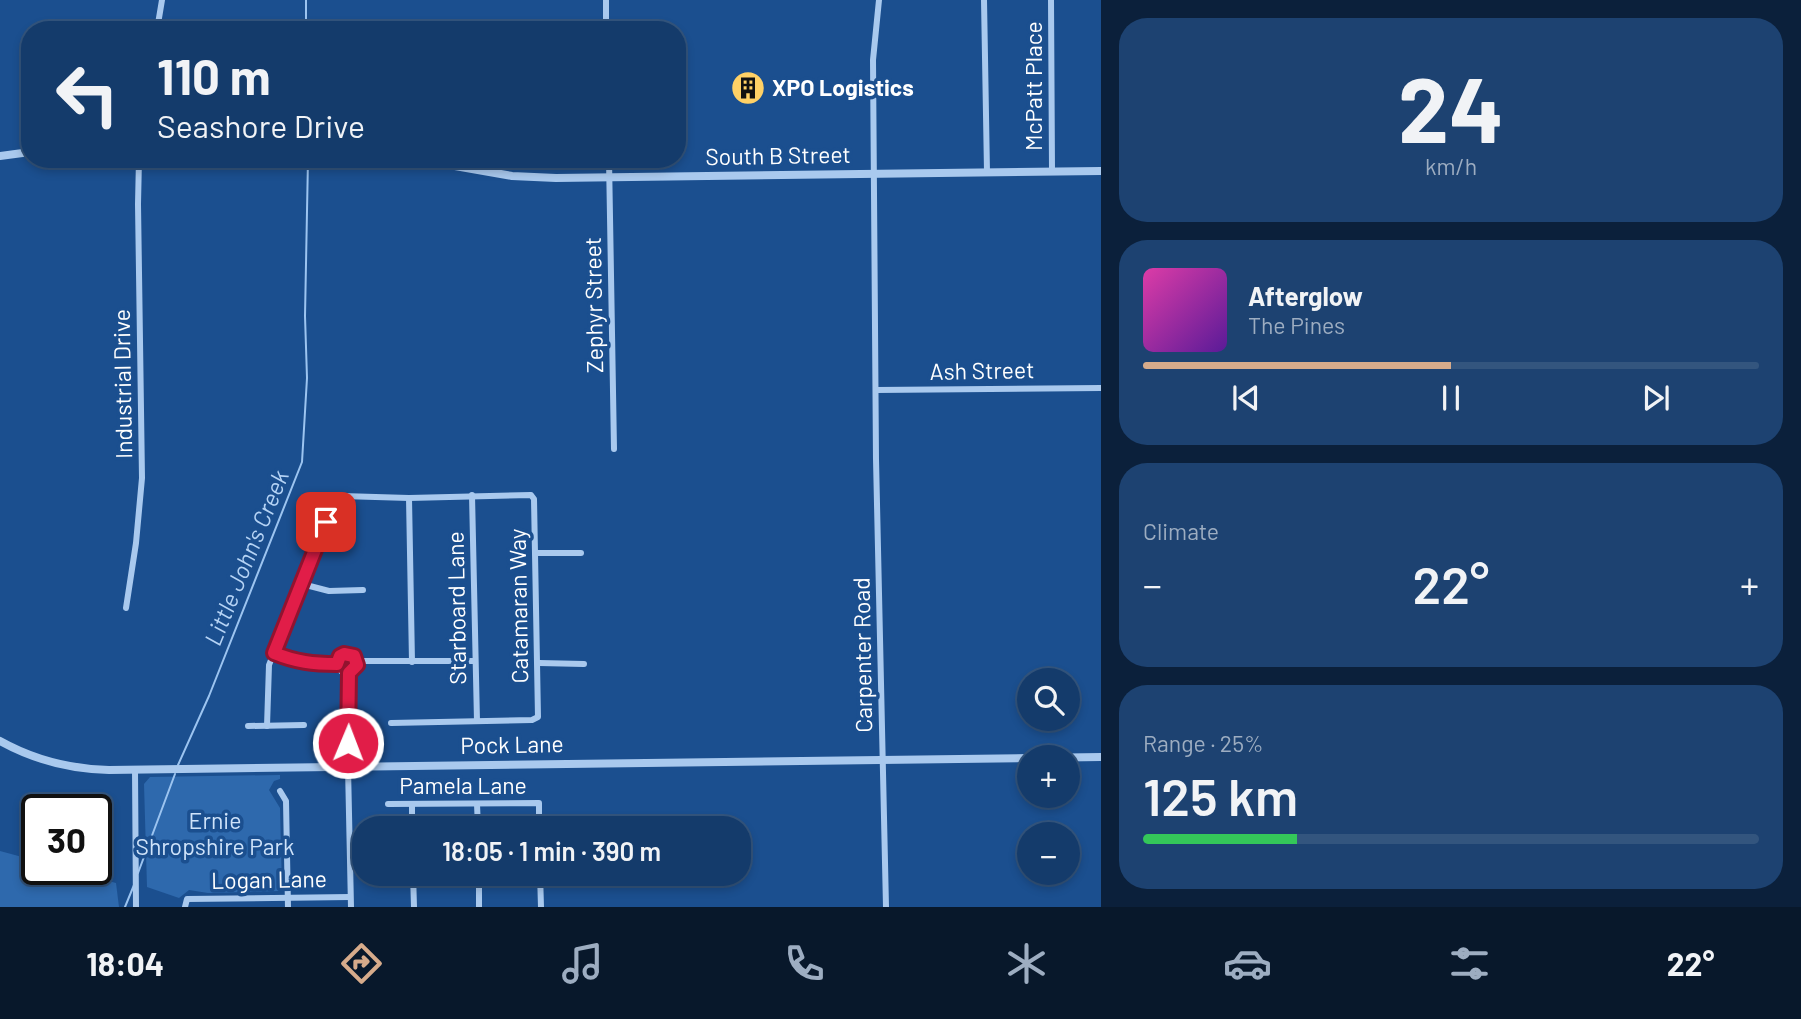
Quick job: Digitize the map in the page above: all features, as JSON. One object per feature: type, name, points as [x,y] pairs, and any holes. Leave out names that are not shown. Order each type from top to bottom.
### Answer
[{"type":"street","points":[[158,21],[162,0]]},
{"type":"street","points":[[606,0],[606,21]]},
{"type":"street","points":[[876,390],[873,49],[879,0]]},
{"type":"street","points":[[984,0],[987,172]]},
{"type":"street","name":"McPatt Place","points":[[1051,0],[1052,172]]},
{"type":"street","points":[[0,156],[21,153]]},
{"type":"street","name":"Industrial Drive","points":[[125,608],[136,543],[142,478],[139,168]]},
{"type":"street","name":"South B Street","points":[[466,168],[512,176],[609,177],[1101,171]]},
{"type":"street","name":"Zephyr Street","points":[[609,168],[614,449]]},
{"type":"street","name":"Ash Street","points":[[876,390],[1101,388]]},
{"type":"street","name":"Carpenter Road","points":[[876,390],[886,907]]},
{"type":"street","points":[[267,726],[268,671],[334,501],[339,496],[409,498],[472,495]]},
{"type":"street","name":"Catamaran Way","points":[[472,495],[531,495],[534,499],[539,663],[538,717],[532,720],[477,721]]},
{"type":"street","name":"Starboard Lane","points":[[472,495],[477,721]]},
{"type":"street","points":[[409,498],[412,662]]},
{"type":"street","points":[[535,553],[581,552]]},
{"type":"street","points":[[302,584],[324,590],[363,590]]},
{"type":"street","points":[[274,653],[298,662],[337,664]]},
{"type":"street","points":[[344,654],[354,656],[356,661],[354,670],[349,673],[339,670],[337,664],[340,656],[344,654]]},
{"type":"street","points":[[356,661],[475,661]]},
{"type":"street","points":[[539,663],[584,664]]},
{"type":"street","points":[[349,673],[351,907]]},
{"type":"street","points":[[391,723],[477,721]]},
{"type":"street","points":[[248,726],[304,725]]},
{"type":"street","name":"Pock Lane","points":[[0,741],[31,756],[92,770],[1017,758]]},
{"type":"street","name":"Pock Lane","points":[[1080,757],[1101,757]]},
{"type":"street","points":[[135,770],[136,904]]},
{"type":"street","points":[[280,790],[286,801],[288,907]]},
{"type":"street","name":"Pamela Lane","points":[[388,804],[412,806],[539,803],[540,816]]},
{"type":"street","points":[[477,804],[478,816]]},
{"type":"street","points":[[412,806],[412,816]]},
{"type":"street","points":[[413,886],[414,907]]},
{"type":"street","points":[[479,886],[479,907]]},
{"type":"street","points":[[540,886],[541,907]]},
{"type":"street","name":"Logan Lane","points":[[185,907],[187,899],[350,897]]},
{"type":"green space","name":"Ernie Shropshire Park","points":[[280,775],[280,779],[274,781],[269,790],[280,808],[282,888],[279,891],[208,893],[189,890],[179,898],[147,887],[144,784],[150,777]]},
{"type":"green space","points":[[0,851],[21,857],[21,885],[112,885],[112,882],[116,883],[119,907],[0,907]]},
{"type":"waterway","name":"Little John's Creek","points":[[306,0],[306,21]]},
{"type":"waterway","name":"Little John's Creek","points":[[178,765],[209,696],[302,462],[307,378],[305,316],[308,168]]},
{"type":"waterway","name":"Little John's Creek","points":[[138,873],[175,774]]},
{"type":"waterway","name":"Little John's Creek","points":[[125,907],[134,885]]},
{"type":"place","name":"XPO Logistics","points":[[748,88]]},
{"type":"route","points":[[326,522],[274,653],[298,662],[318,664],[337,664],[340,656],[344,654],[354,656],[357,665],[349,673],[348,743]]}]
